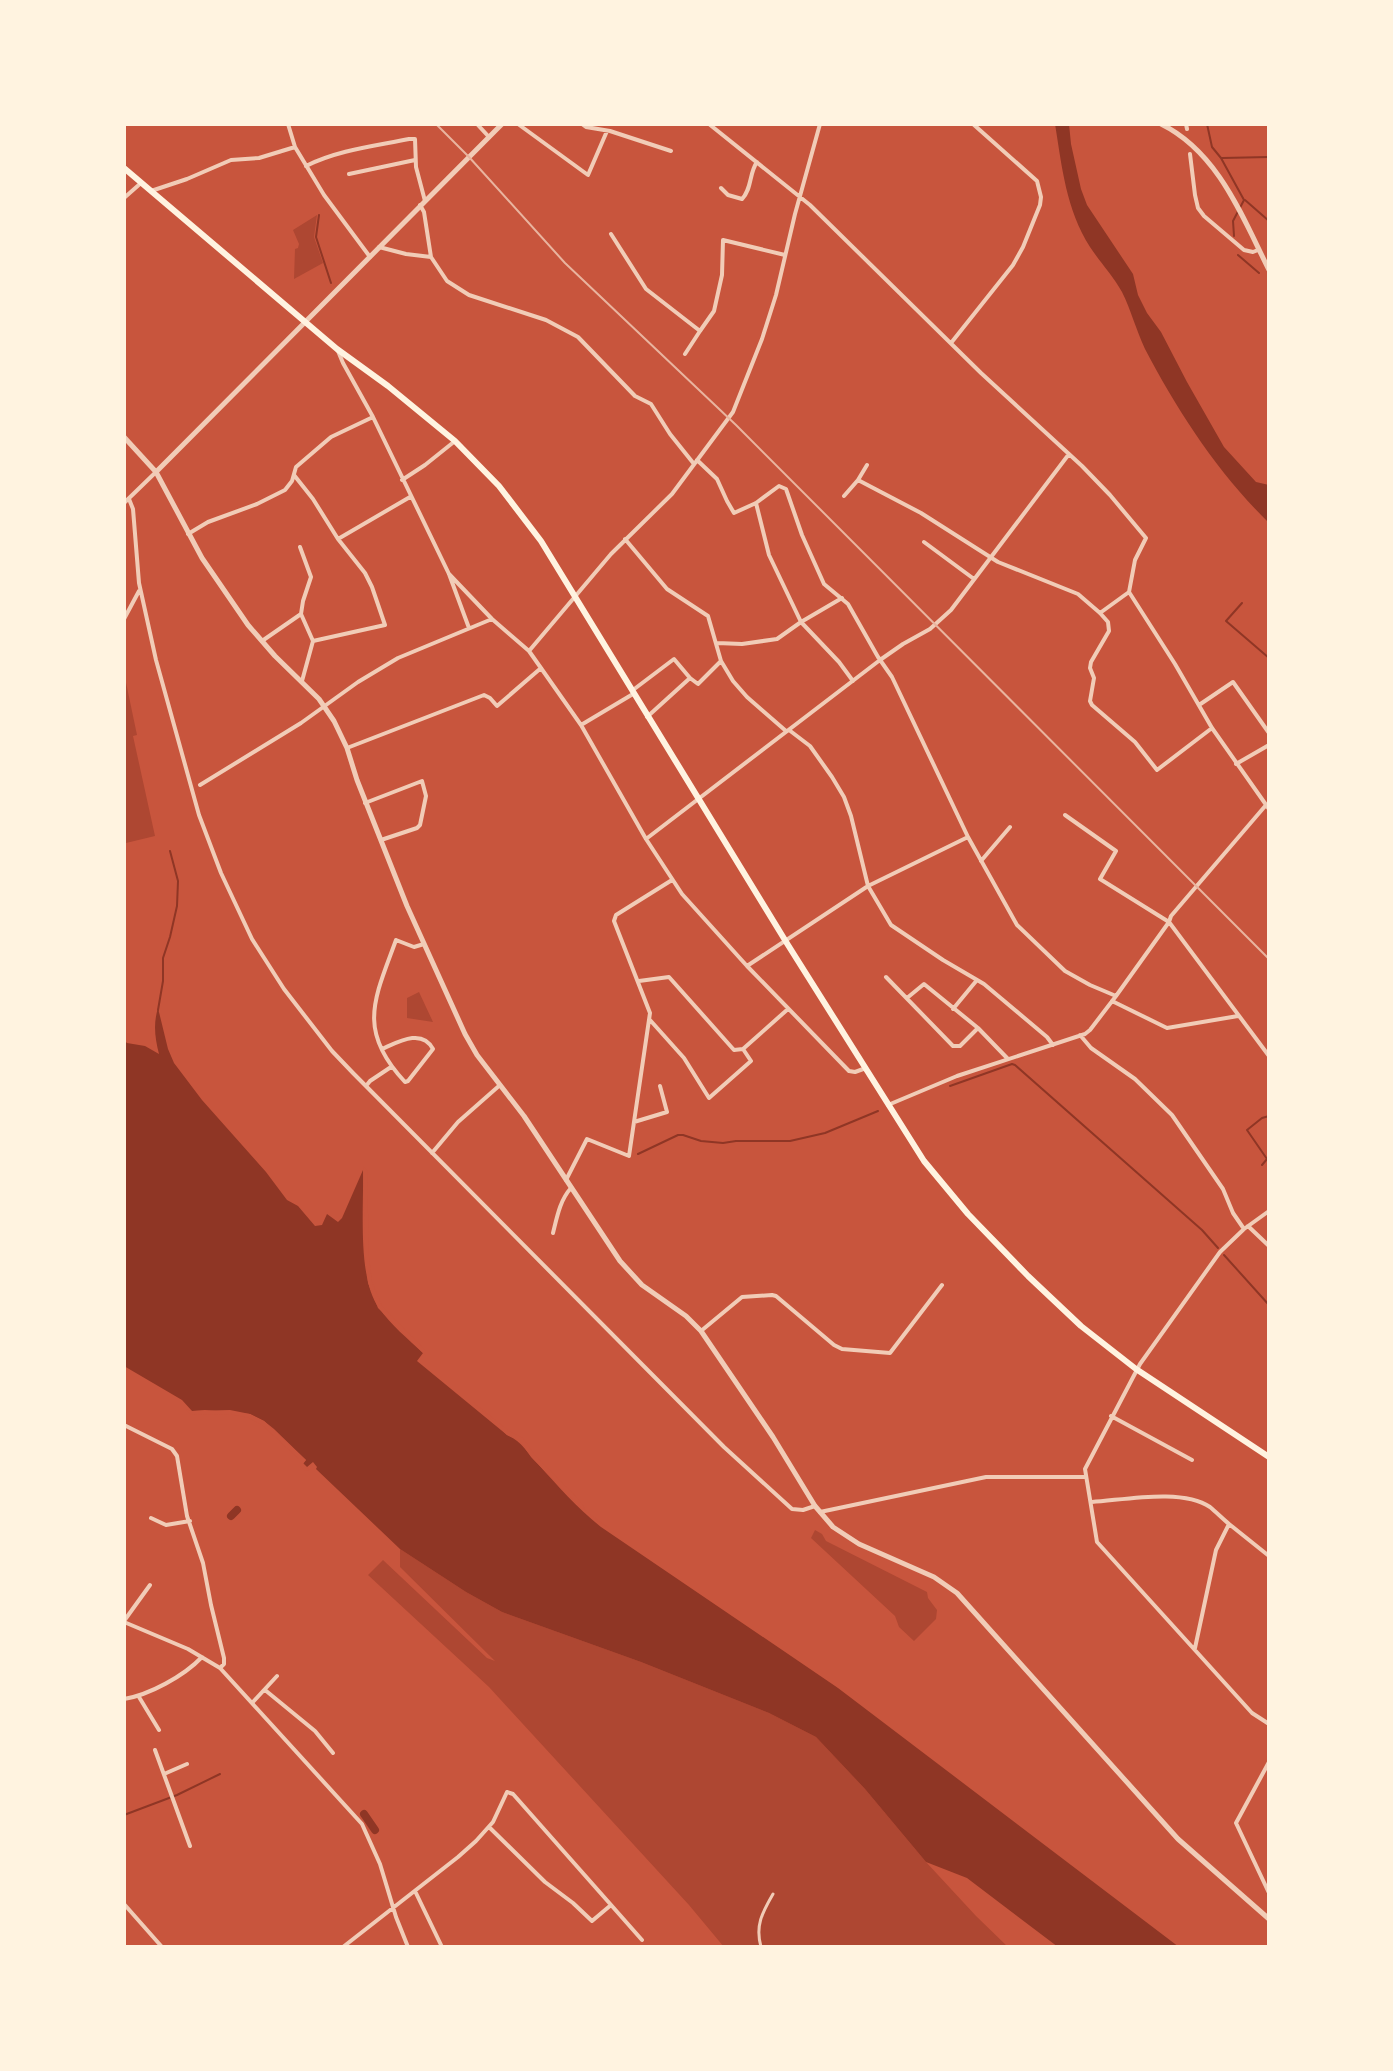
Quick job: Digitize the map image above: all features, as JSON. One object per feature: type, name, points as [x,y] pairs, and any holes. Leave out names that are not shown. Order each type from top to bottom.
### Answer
[{"type":"main road","points":[[124,168],[337,349],[455,441],[499,486],[541,541],[924,1161],[968,1214],[1081,1326],[1136,1369],[1269,1457]]},
{"type":"street","points":[[288,124],[295,147],[306,166],[370,257]]},
{"type":"street","points":[[477,124],[489,137]]},
{"type":"street","points":[[124,503],[502,124]]},
{"type":"street","points":[[518,124],[588,175],[607,131]]},
{"type":"street","points":[[582,124],[671,151]]},
{"type":"street","points":[[709,124],[800,197],[864,257],[1069,454],[1110,495],[1146,538],[1135,560],[1129,592],[1212,728],[1268,807],[1171,916],[1090,1030],[957,1076],[888,1105]]},
{"type":"street","points":[[529,651],[625,539],[672,494],[733,412],[776,295],[820,124]]},
{"type":"street","points":[[951,343],[1013,265],[1041,197],[1037,181],[973,124]]},
{"type":"street","points":[[1164,125],[1194,146],[1210,163],[1226,187],[1269,270]]},
{"type":"street","points":[[306,166],[336,155],[415,139],[415,160],[431,257],[447,281],[462,292],[546,320],[578,337],[635,396],[651,404],[670,434],[717,479],[734,513],[756,503],[779,486],[786,489],[824,584],[842,598],[854,613],[892,677],[968,837],[1017,925],[1065,971],[1167,1028],[1238,1016]]},
{"type":"street","points":[[151,191],[231,160],[259,158],[295,147]]},
{"type":"street","points":[[1190,154],[1195,195],[1201,212],[1244,250],[1258,250]]},
{"type":"street","points":[[349,174],[415,160]]},
{"type":"street","points":[[721,188],[728,195],[742,199],[757,162]]},
{"type":"street","points":[[124,198],[141,183]]},
{"type":"street","points":[[611,234],[646,289],[700,331]]},
{"type":"street","points":[[685,354],[714,311],[722,275],[723,240],[785,255]]},
{"type":"street","points":[[379,247],[431,257]]},
{"type":"street","points":[[337,349],[449,574],[469,628]]},
{"type":"street","points":[[188,534],[208,522],[285,490],[292,481],[296,467],[331,437],[373,417]]},
{"type":"street","points":[[124,437],[156,472],[188,534],[248,625],[325,707],[347,748],[365,803],[465,1034],[631,1273],[701,1331],[773,1437],[815,1506],[841,1534],[934,1577],[957,1593],[1178,1839],[1269,1919]]},
{"type":"street","points":[[402,480],[455,441]]},
{"type":"street","points":[[646,839],[880,660],[943,618],[1069,454]]},
{"type":"street","points":[[844,496],[867,465]]},
{"type":"street","points":[[294,475],[365,573],[385,625],[313,641]]},
{"type":"street","points":[[858,480],[921,513],[991,558],[1073,591],[1100,613],[1108,622],[1109,631],[1091,662],[1094,678],[1090,701],[1135,742],[1157,770],[1212,728]]},
{"type":"street","points":[[338,539],[410,497]]},
{"type":"street","points":[[129,499],[133,509],[140,589],[178,745],[199,815],[231,896],[252,939],[284,989],[332,1051],[761,1482],[792,1509],[803,1510],[815,1506]]},
{"type":"street","points":[[756,503],[769,555],[801,622],[853,681]]},
{"type":"street","points":[[625,539],[667,589],[708,616],[721,661],[733,681],[747,697],[810,746],[832,777],[851,816],[868,886],[891,925],[977,980],[1053,1045]]},
{"type":"street","points":[[924,542],[974,579]]},
{"type":"street","points":[[300,547],[311,577],[301,614],[313,641],[302,681]]},
{"type":"street","points":[[449,574],[492,619],[529,651],[581,725],[646,839],[682,894],[849,1071],[866,1068]]},
{"type":"street","points":[[124,619],[140,589]]},
{"type":"street","points":[[1100,613],[1129,592]]},
{"type":"street","points":[[717,643],[742,644],[777,639],[842,598]]},
{"type":"street","points":[[262,641],[301,614]]},
{"type":"street","points":[[200,785],[289,731],[398,658],[492,619]]},
{"type":"street","points":[[581,725],[632,692],[674,659],[698,684],[721,661]]},
{"type":"street","points":[[347,748],[484,695],[497,706],[541,668]]},
{"type":"street","points":[[647,717],[690,678]]},
{"type":"street","points":[[1199,705],[1233,682],[1269,733]]},
{"type":"street","points":[[1236,764],[1269,745]]},
{"type":"street","points":[[365,803],[422,781],[426,796],[420,825],[381,840]]},
{"type":"street","points":[[1065,815],[1116,851],[1100,879],[1169,922],[1269,1056]]},
{"type":"street","points":[[981,861],[1010,827]]},
{"type":"street","points":[[747,966],[868,886],[968,837]]},
{"type":"street","points":[[566,1180],[587,1139],[629,1156],[650,1020],[649,1006],[614,921],[616,915],[672,880]]},
{"type":"street","points":[[382,1049],[410,1037],[432,1045],[433,1049],[405,1082],[391,1067],[382,1049],[375,1034],[374,1006],[396,940],[414,947],[424,944]]},
{"type":"street","points":[[639,981],[669,977],[734,1050],[743,1049],[788,1009]]},
{"type":"street","points":[[886,977],[953,1046],[960,1046],[978,1028]]},
{"type":"street","points":[[953,1009],[977,980]]},
{"type":"street","points":[[907,998],[924,984],[978,1028],[1008,1059]]},
{"type":"street","points":[[650,1020],[684,1058],[709,1098],[751,1061],[743,1049]]},
{"type":"street","points":[[1080,1035],[1091,1048],[1135,1079],[1172,1115],[1223,1189],[1233,1213],[1269,1246]]},
{"type":"street","points":[[366,1086],[391,1067]]},
{"type":"street","points":[[432,1153],[458,1122],[500,1085]]},
{"type":"street","points":[[634,1122],[667,1112],[660,1086]]},
{"type":"street","points":[[553,1233],[560,1207],[571,1188]]},
{"type":"street","points":[[1269,1211],[1220,1252],[1136,1369],[1085,1469],[1097,1542],[1252,1713],[1269,1724]]},
{"type":"street","points":[[701,1331],[742,1297],[772,1295],[842,1349],[890,1353],[942,1285]]},
{"type":"street","points":[[1111,1416],[1192,1460]]},
{"type":"street","points":[[124,1425],[175,1453],[224,1658],[220,1668]]},
{"type":"street","points":[[820,1512],[986,1477],[1085,1477]]},
{"type":"street","points":[[1092,1502],[1175,1496],[1196,1501],[1209,1507],[1269,1556]]},
{"type":"street","points":[[151,1518],[166,1525],[190,1521]]},
{"type":"street","points":[[1195,1648],[1216,1550],[1229,1524]]},
{"type":"street","points":[[150,1585],[124,1621],[220,1668],[362,1824],[380,1864],[408,1947]]},
{"type":"street","points":[[124,1699],[154,1690],[202,1657]]},
{"type":"street","points":[[252,1703],[277,1676]]},
{"type":"street","points":[[265,1690],[315,1731],[333,1753]]},
{"type":"street","points":[[139,1697],[159,1730]]},
{"type":"street","points":[[155,1750],[190,1846]]},
{"type":"street","points":[[1269,1762],[1236,1823],[1269,1893]]},
{"type":"street","points":[[164,1774],[187,1764]]},
{"type":"street","points":[[343,1947],[458,1857],[489,1827],[507,1792],[513,1794],[642,1940]]},
{"type":"street","points":[[489,1827],[587,1918],[592,1921],[611,1905]]},
{"type":"street","points":[[415,1891],[442,1947]]},
{"type":"street","points":[[761,1947],[757,1932],[773,1894]]},
{"type":"street","points":[[124,1904],[162,1947]]},
{"type":"shaded area","points":[[1055,124],[1069,124],[1087,205],[1133,274],[1147,313],[1161,332],[1224,447],[1256,482],[1269,485],[1269,523],[1216,463],[1185,419],[1145,349],[1122,292],[1082,233],[1066,187]]},
{"type":"shaded area","points":[[317,215],[314,237],[323,263],[294,279],[295,249],[299,244],[293,230]]},
{"type":"shaded area","points":[[124,673],[137,735],[133,736],[155,836],[126,843],[124,843]]},
{"type":"shaded area","points":[[419,992],[433,1022],[407,1018],[407,998]]},
{"type":"shaded area","points":[[158,1008],[174,1063],[287,1200],[298,1206],[315,1226],[322,1225],[327,1214],[338,1222],[342,1218],[363,1170],[363,1242],[367,1279],[379,1308],[423,1353],[417,1361],[521,1444],[568,1497],[601,1527],[838,1688],[1179,1947],[1058,1947],[967,1878],[926,1862],[865,1789],[816,1737],[769,1713],[641,1662],[502,1612],[400,1549],[316,1469],[313,1462],[307,1467],[303,1463],[306,1460],[264,1421],[250,1414],[192,1411],[182,1400],[124,1366],[124,1040],[159,1054],[155,1031]]},
{"type":"shaded area","points":[[815,1530],[826,1541],[927,1592],[937,1610],[936,1619],[914,1641],[899,1627],[895,1616],[811,1538]]},
{"type":"shaded area","points":[[400,1549],[502,1612],[641,1662],[769,1713],[816,1737],[865,1789],[926,1862],[1008,1947],[724,1947],[489,1687],[368,1575],[383,1560],[487,1658],[495,1661],[400,1567]]},
{"type":"pier","points":[[363,1166],[367,1170],[372,1282],[382,1306],[426,1351],[426,1356],[378,1308],[368,1283]]},
{"type":"pier","points":[[473,1402],[509,1431],[523,1438],[587,1512],[609,1528],[599,1522],[577,1504],[531,1457],[520,1441],[507,1435]]},
{"type":"pier","points":[[185,1409],[230,1410],[250,1414],[264,1421],[306,1460],[303,1464],[310,1470],[305,1471],[300,1466],[300,1460],[262,1425],[249,1418],[230,1414],[191,1415]]},
{"type":"waterway","points":[[1207,124],[1212,147],[1244,200],[1233,221],[1234,236]]},
{"type":"waterway","points":[[1222,158],[1269,157]]},
{"type":"waterway","points":[[1245,200],[1269,221]]},
{"type":"waterway","points":[[319,215],[316,237],[331,283]]},
{"type":"waterway","points":[[1238,255],[1259,273]]},
{"type":"waterway","points":[[1242,603],[1226,621],[1269,658]]},
{"type":"waterway","points":[[158,1010],[163,958],[177,906],[178,881],[170,851]]},
{"type":"waterway","points":[[950,1086],[1015,1065],[1202,1230],[1218,1248]]},
{"type":"waterway","points":[[638,1154],[678,1135],[723,1143],[790,1141],[825,1133],[878,1111]]},
{"type":"waterway","points":[[1262,1165],[1267,1159],[1247,1130],[1269,1116]]},
{"type":"waterway","points":[[1224,1255],[1269,1305]]},
{"type":"waterway","points":[[231,1516],[237,1510]]},
{"type":"waterway","points":[[124,1815],[177,1795],[220,1774]]},
{"type":"waterway","points":[[364,1814],[375,1830]]},
{"type":"railway","points":[[436,124],[565,263],[736,425],[1269,959]]}]
